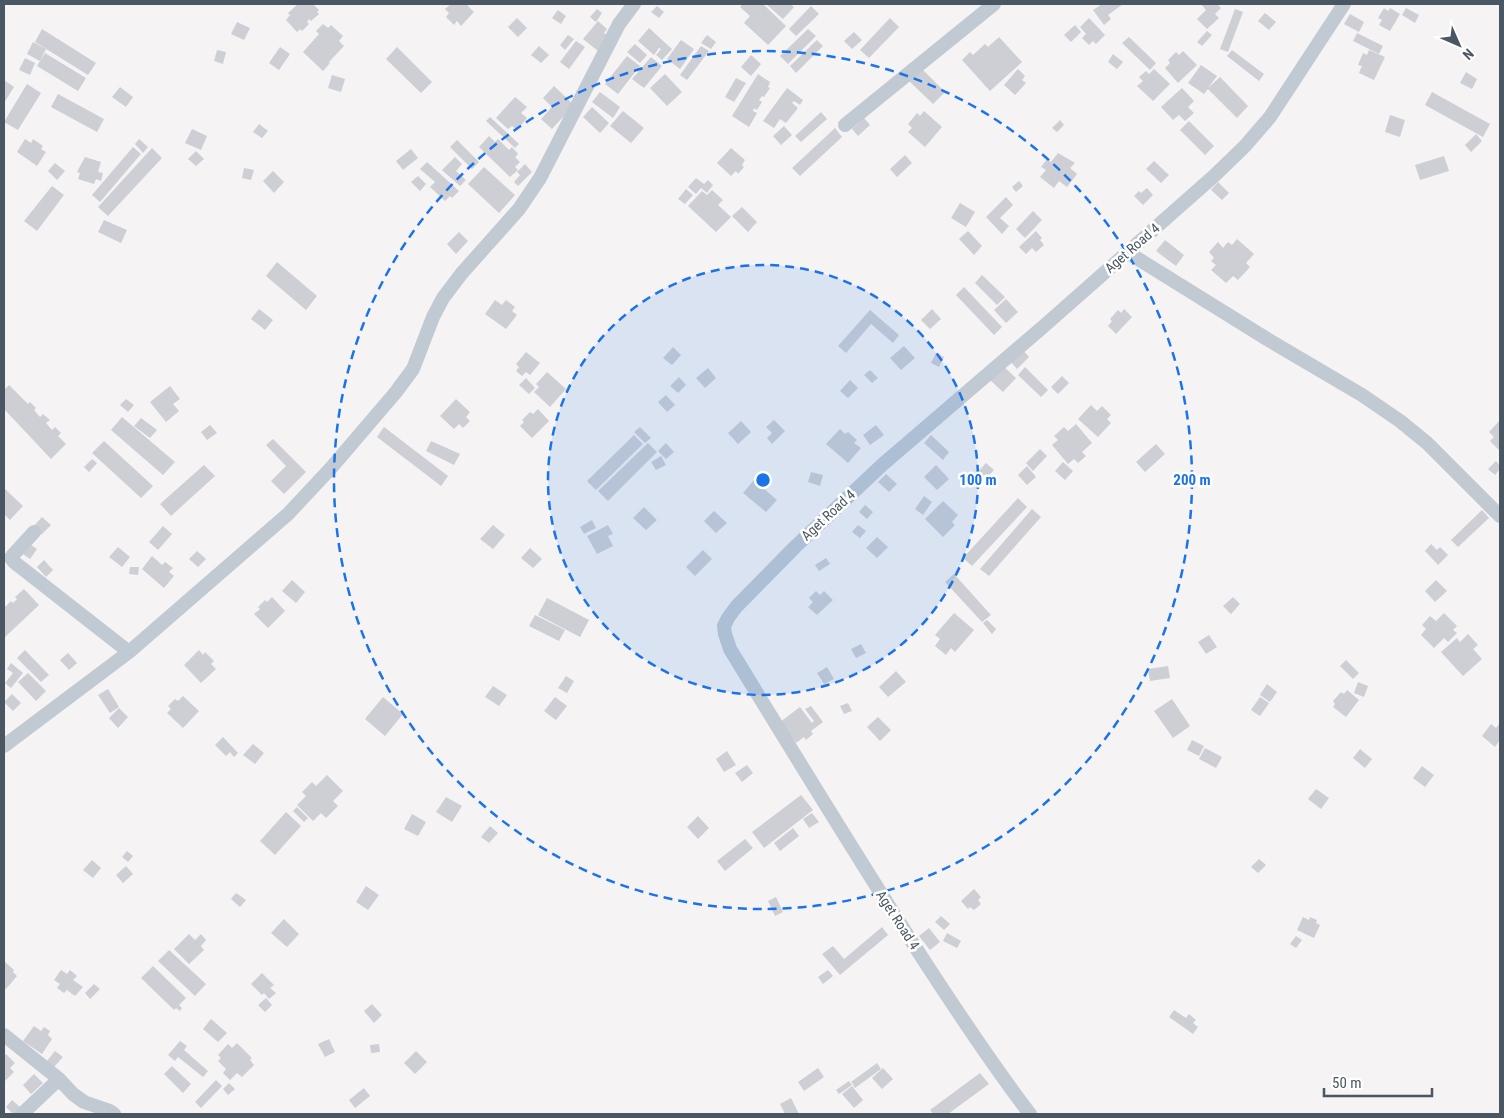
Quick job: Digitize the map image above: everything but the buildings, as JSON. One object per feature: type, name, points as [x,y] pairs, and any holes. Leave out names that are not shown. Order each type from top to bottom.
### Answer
[{"type":"street","points":[[4,746],[129,652],[288,514],[331,468],[396,392],[413,369],[433,317],[443,298],[462,273],[519,209],[540,178],[619,24],[634,4]]},
{"type":"street","points":[[846,125],[994,4]]},
{"type":"street","name":"Aget Road 4","points":[[1030,1114],[940,986],[865,869],[730,649],[724,626],[736,607],[775,567],[875,472],[1128,252],[1245,146],[1288,91],[1344,4]]},
{"type":"street","points":[[1128,252],[1267,339],[1362,395],[1400,421],[1427,443],[1500,516]]},
{"type":"street","points":[[34,532],[11,558],[14,562],[129,652]]},
{"type":"street","points":[[4,1035],[59,1079],[73,1094],[84,1102],[114,1114]]},
{"type":"street","points":[[22,1114],[59,1079]]}]
